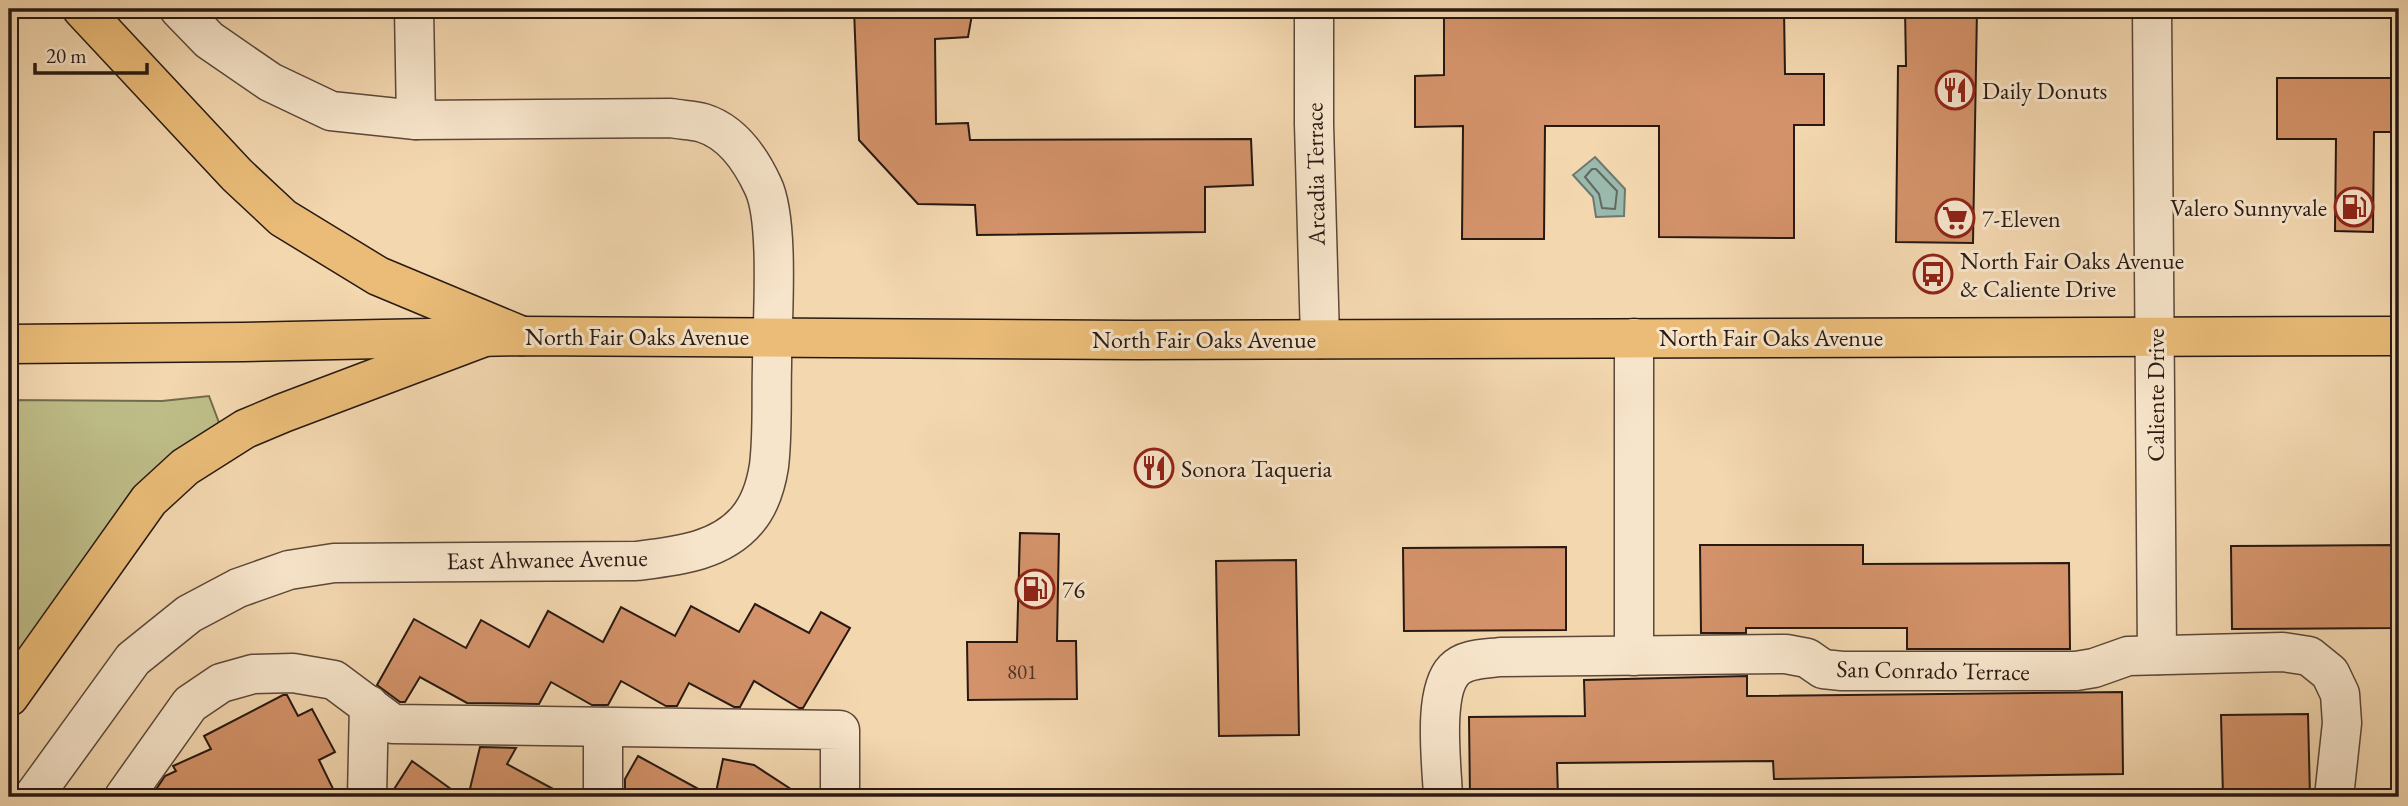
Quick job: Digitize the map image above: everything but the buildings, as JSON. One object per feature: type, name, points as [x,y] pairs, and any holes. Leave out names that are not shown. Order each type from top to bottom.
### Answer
[{"type":"main road","points":[[82,9],[237,175],[283,218],[378,276],[504,336]]},
{"type":"main road","name":"North Fair Oaks Avenue","points":[[9,344],[504,336],[939,340],[2399,335]]},
{"type":"main road","points":[[9,697],[149,500],[185,467],[245,429],[283,412],[504,336]]},
{"type":"street","name":"East Ahwanee Avenue","points":[[33,797],[133,659],[189,614],[239,587],[289,570],[334,563],[636,561],[712,547],[729,537],[748,519],[763,492],[768,467],[772,337],[770,212],[764,189],[748,161],[730,138],[704,124],[671,118],[416,120],[331,111],[270,82],[209,40],[179,9]]},
{"type":"street","points":[[414,9],[416,120]]},
{"type":"street","name":"Arcadia Terrace","points":[[1314,9],[1320,339]]},
{"type":"street","name":"Caliente Drive","points":[[2152,9],[2157,654]]},
{"type":"street","points":[[1634,338],[1634,656]]},
{"type":"street","name":"San Conrado Terrace","points":[[1443,797],[1441,710],[1445,684],[1455,668],[1470,660],[1500,657],[1786,654],[1807,658],[1823,669],[1842,671],[2077,671],[2127,656],[2283,652],[2309,656],[2330,673],[2340,694],[2342,723],[2334,797]]},
{"type":"street","points":[[124,797],[190,704],[220,683],[253,674],[293,673],[334,680],[393,724],[840,730],[840,797]]},
{"type":"street","points":[[367,797],[369,705]]},
{"type":"street","points":[[603,727],[603,797]]},
{"type":"shaded area","points":[[209,396],[221,428],[9,677],[9,400],[162,401]]},
{"type":"water","points":[[1595,157],[1625,189],[1624,216],[1596,217],[1593,197],[1573,175]]},
{"type":"place","name":"Daily Donuts","points":[[1955,90]]},
{"type":"place","name":"Valero Sunnyvale","points":[[2354,207]]},
{"type":"place","name":"7-Eleven","points":[[1955,218]]},
{"type":"place","name":"North Fair Oaks Avenue & Caliente Drive","points":[[1933,274]]},
{"type":"place","name":"Sonora Taqueria","points":[[1154,468]]},
{"type":"place","name":"76","points":[[1035,589]]}]
